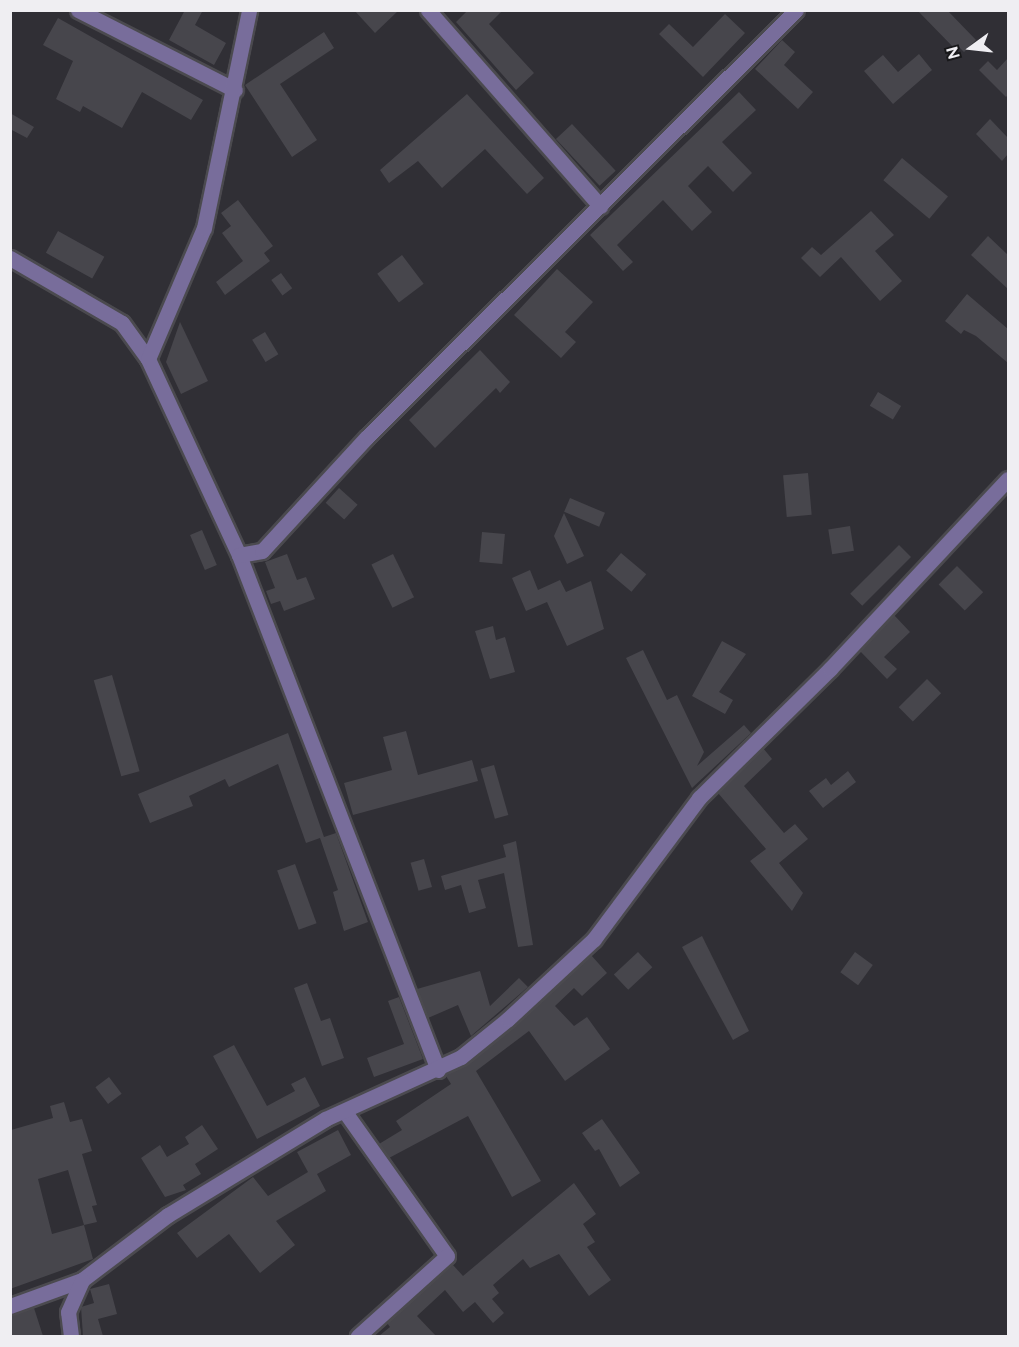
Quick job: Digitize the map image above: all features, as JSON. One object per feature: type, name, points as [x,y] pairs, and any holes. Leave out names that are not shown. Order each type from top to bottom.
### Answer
[{"type":"street","points":[[78,10],[235,90]]},
{"type":"street","points":[[148,358],[204,228],[235,90],[249,10]]},
{"type":"street","points":[[428,10],[600,206]]},
{"type":"street","points":[[239,555],[262,551],[367,437],[796,10]]},
{"type":"street","points":[[10,258],[122,323],[148,358],[239,555],[438,1070]]},
{"type":"street","points":[[10,1306],[82,1280],[168,1215],[345,1112],[438,1070],[508,1019],[594,939],[699,798],[830,669],[1008,479]]},
{"type":"street","points":[[345,1112],[447,1256],[358,1336]]},
{"type":"street","points":[[70,1336],[68,1312],[82,1280]]},
{"type":"building","points":[[185,10],[203,10],[195,25],[226,43],[214,65],[169,40]]},
{"type":"building","points":[[354,10],[399,10],[375,33]]},
{"type":"building","points":[[468,10],[503,10],[489,24],[534,73],[516,90],[456,22]]},
{"type":"building","points":[[917,10],[947,10],[976,40],[964,52],[957,45],[954,48]]},
{"type":"building","points":[[725,14],[745,33],[703,77],[659,34],[669,24],[693,47]]},
{"type":"building","points":[[58,18],[203,100],[191,120],[142,92],[122,128],[83,106],[80,112],[56,99],[73,61],[43,45]]},
{"type":"building","points":[[324,32],[334,48],[280,84],[317,140],[292,157],[245,85]]},
{"type":"building","points":[[782,40],[795,52],[784,65],[813,92],[798,109],[755,69]]},
{"type":"building","points":[[919,54],[932,70],[893,104],[864,71],[883,55],[898,72]]},
{"type":"building","points":[[1008,58],[1008,95],[1006,97],[979,70],[988,61],[997,70]]},
{"type":"building","points":[[739,92],[756,110],[722,142],[752,173],[733,192],[708,166],[688,186],[712,212],[692,231],[663,200],[617,245],[633,262],[623,271],[590,235]]},
{"type":"building","points":[[467,94],[544,178],[527,194],[485,149],[442,188],[418,161],[389,183],[380,170]]},
{"type":"building","points":[[10,113],[34,127],[27,138],[10,129]]},
{"type":"building","points":[[990,119],[1008,138],[1008,154],[1002,161],[976,134]]},
{"type":"building","points":[[572,124],[616,171],[600,186],[556,139]]},
{"type":"building","points":[[902,158],[948,197],[929,219],[883,180]]},
{"type":"building","points":[[238,200],[273,246],[264,253],[270,261],[225,295],[216,282],[243,261],[222,233],[231,226],[221,213]]},
{"type":"building","points":[[871,211],[894,235],[875,251],[902,281],[880,301],[841,257],[820,277],[801,258],[812,247],[821,255]]},
{"type":"building","points":[[58,231],[104,257],[92,279],[46,253]]},
{"type":"building","points":[[988,236],[1008,255],[1008,289],[971,255]]},
{"type":"building","points":[[402,255],[424,284],[399,302],[377,274]]},
{"type":"building","points":[[557,269],[593,302],[565,332],[576,342],[561,358],[514,315]]},
{"type":"building","points":[[281,273],[292,288],[282,295],[271,280]]},
{"type":"building","points":[[967,294],[1008,329],[1008,363],[976,336],[964,330],[961,334],[945,321]]},
{"type":"building","points":[[180,322],[208,381],[181,394],[166,362]]},
{"type":"building","points":[[265,332],[278,354],[266,362],[252,340]]},
{"type":"building","points":[[480,350],[510,382],[500,393],[496,388],[435,448],[409,420]]},
{"type":"building","points":[[878,392],[901,406],[893,420],[870,406]]},
{"type":"building","points":[[808,473],[812,515],[787,517],[783,475]]},
{"type":"building","points":[[339,488],[358,505],[344,520],[326,503]]},
{"type":"building","points":[[570,498],[605,513],[599,527],[564,512]]},
{"type":"building","points":[[564,513],[584,556],[567,564],[554,536]]},
{"type":"building","points":[[850,526],[854,551],[832,554],[828,529]]},
{"type":"building","points":[[202,530],[217,565],[205,570],[190,535]]},
{"type":"building","points":[[482,532],[505,534],[502,564],[479,562]]},
{"type":"building","points":[[899,545],[911,557],[862,606],[850,594]]},
{"type":"building","points":[[621,553],[646,574],[631,592],[606,571]]},
{"type":"building","points":[[287,554],[297,580],[306,577],[315,599],[284,611],[280,601],[271,604],[266,591],[275,588],[265,562]]},
{"type":"building","points":[[393,554],[414,597],[392,608],[371,565]]},
{"type":"building","points":[[957,566],[983,592],[965,611],[939,584]]},
{"type":"building","points":[[530,570],[538,590],[560,580],[566,592],[591,581],[604,629],[567,646],[547,602],[526,611],[512,578]]},
{"type":"building","points":[[894,615],[910,632],[884,657],[897,669],[887,679],[860,651]]},
{"type":"building","points":[[493,626],[496,640],[505,637],[515,672],[490,679],[475,631]]},
{"type":"building","points":[[722,641],[746,654],[719,692],[733,700],[725,714],[692,696]]},
{"type":"building","points":[[643,650],[667,700],[677,695],[704,752],[697,766],[744,725],[751,733],[692,788],[626,658]]},
{"type":"building","points":[[112,675],[140,771],[121,776],[94,680]]},
{"type":"building","points":[[927,679],[941,693],[913,721],[899,707]]},
{"type":"building","points":[[406,731],[418,775],[472,760],[478,781],[353,815],[344,783],[392,770],[383,737]]},
{"type":"building","points":[[288,733],[324,837],[336,833],[368,922],[344,931],[333,892],[338,890],[320,838],[306,843],[278,764],[229,787],[225,779],[189,796],[193,806],[150,823],[138,794]]},
{"type":"building","points":[[763,748],[772,759],[744,786],[784,833],[795,824],[808,839],[779,863],[803,893],[792,911],[750,861],[766,849],[718,793]]},
{"type":"building","points":[[494,765],[508,815],[495,819],[481,769]]},
{"type":"building","points":[[848,771],[856,782],[823,808],[809,791],[826,778],[831,785]]},
{"type":"building","points":[[516,841],[533,945],[518,947],[504,873],[478,880],[486,908],[469,913],[461,885],[445,890],[441,876],[506,857],[503,845]]},
{"type":"building","points":[[424,859],[432,887],[419,891],[411,863]]},
{"type":"building","points":[[295,864],[317,923],[299,930],[277,870]]},
{"type":"building","points":[[702,936],[749,1031],[733,1040],[682,947]]},
{"type":"building","points":[[638,952],[652,967],[628,990],[614,975]]},
{"type":"building","points":[[855,952],[873,965],[858,985],[840,972]]},
{"type":"building","points":[[591,955],[607,973],[582,996],[574,988],[555,1006],[574,1026],[587,1017],[610,1049],[565,1081],[529,1031],[476,1071],[541,1181],[512,1197],[468,1116],[389,1158],[379,1144],[402,1130],[396,1121],[451,1084],[446,1076],[514,1027]]},
{"type":"building","points":[[480,971],[490,1006],[519,978],[528,987],[471,1036],[458,1005],[428,1018],[417,989]]},
{"type":"building","points":[[307,983],[321,1021],[330,1018],[344,1058],[322,1066],[294,988]]},
{"type":"building","points":[[399,997],[423,1059],[374,1077],[367,1058],[404,1044],[388,1001]]},
{"type":"building","points":[[234,1045],[267,1106],[295,1091],[291,1084],[305,1077],[320,1106],[257,1139],[213,1056]]},
{"type":"building","points":[[109,1077],[122,1094],[108,1104],[95,1087]]},
{"type":"building","points":[[64,1102],[70,1122],[82,1119],[92,1151],[82,1154],[97,1205],[92,1206],[97,1222],[84,1225],[93,1259],[10,1289],[11,1130],[53,1118],[50,1106]],"holes":[[[68,1170],[84,1225],[52,1234],[38,1179]]]},
{"type":"building","points":[[602,1119],[640,1173],[620,1187],[599,1149],[595,1151],[582,1133]]},
{"type":"building","points":[[202,1125],[218,1149],[195,1164],[201,1174],[183,1185],[186,1190],[165,1197],[141,1158],[160,1145],[167,1157],[189,1144],[185,1137]]},
{"type":"building","points":[[338,1130],[351,1155],[317,1174],[326,1191],[276,1221],[295,1245],[260,1273],[229,1234],[197,1258],[177,1233],[253,1177],[268,1196],[308,1172],[297,1152]]},
{"type":"building","points":[[574,1183],[596,1214],[583,1224],[595,1242],[587,1247],[611,1280],[589,1296],[559,1254],[530,1268],[523,1259],[493,1285],[499,1293],[492,1299],[504,1313],[493,1323],[475,1302],[463,1312],[445,1290],[417,1316],[436,1336],[379,1336],[390,1327],[387,1323],[453,1265],[463,1276]]},
{"type":"building","points":[[109,1284],[117,1314],[98,1319],[103,1336],[83,1336],[81,1307],[94,1303],[90,1289]]},
{"type":"building","points":[[34,1308],[43,1336],[10,1336],[10,1315]]}]
